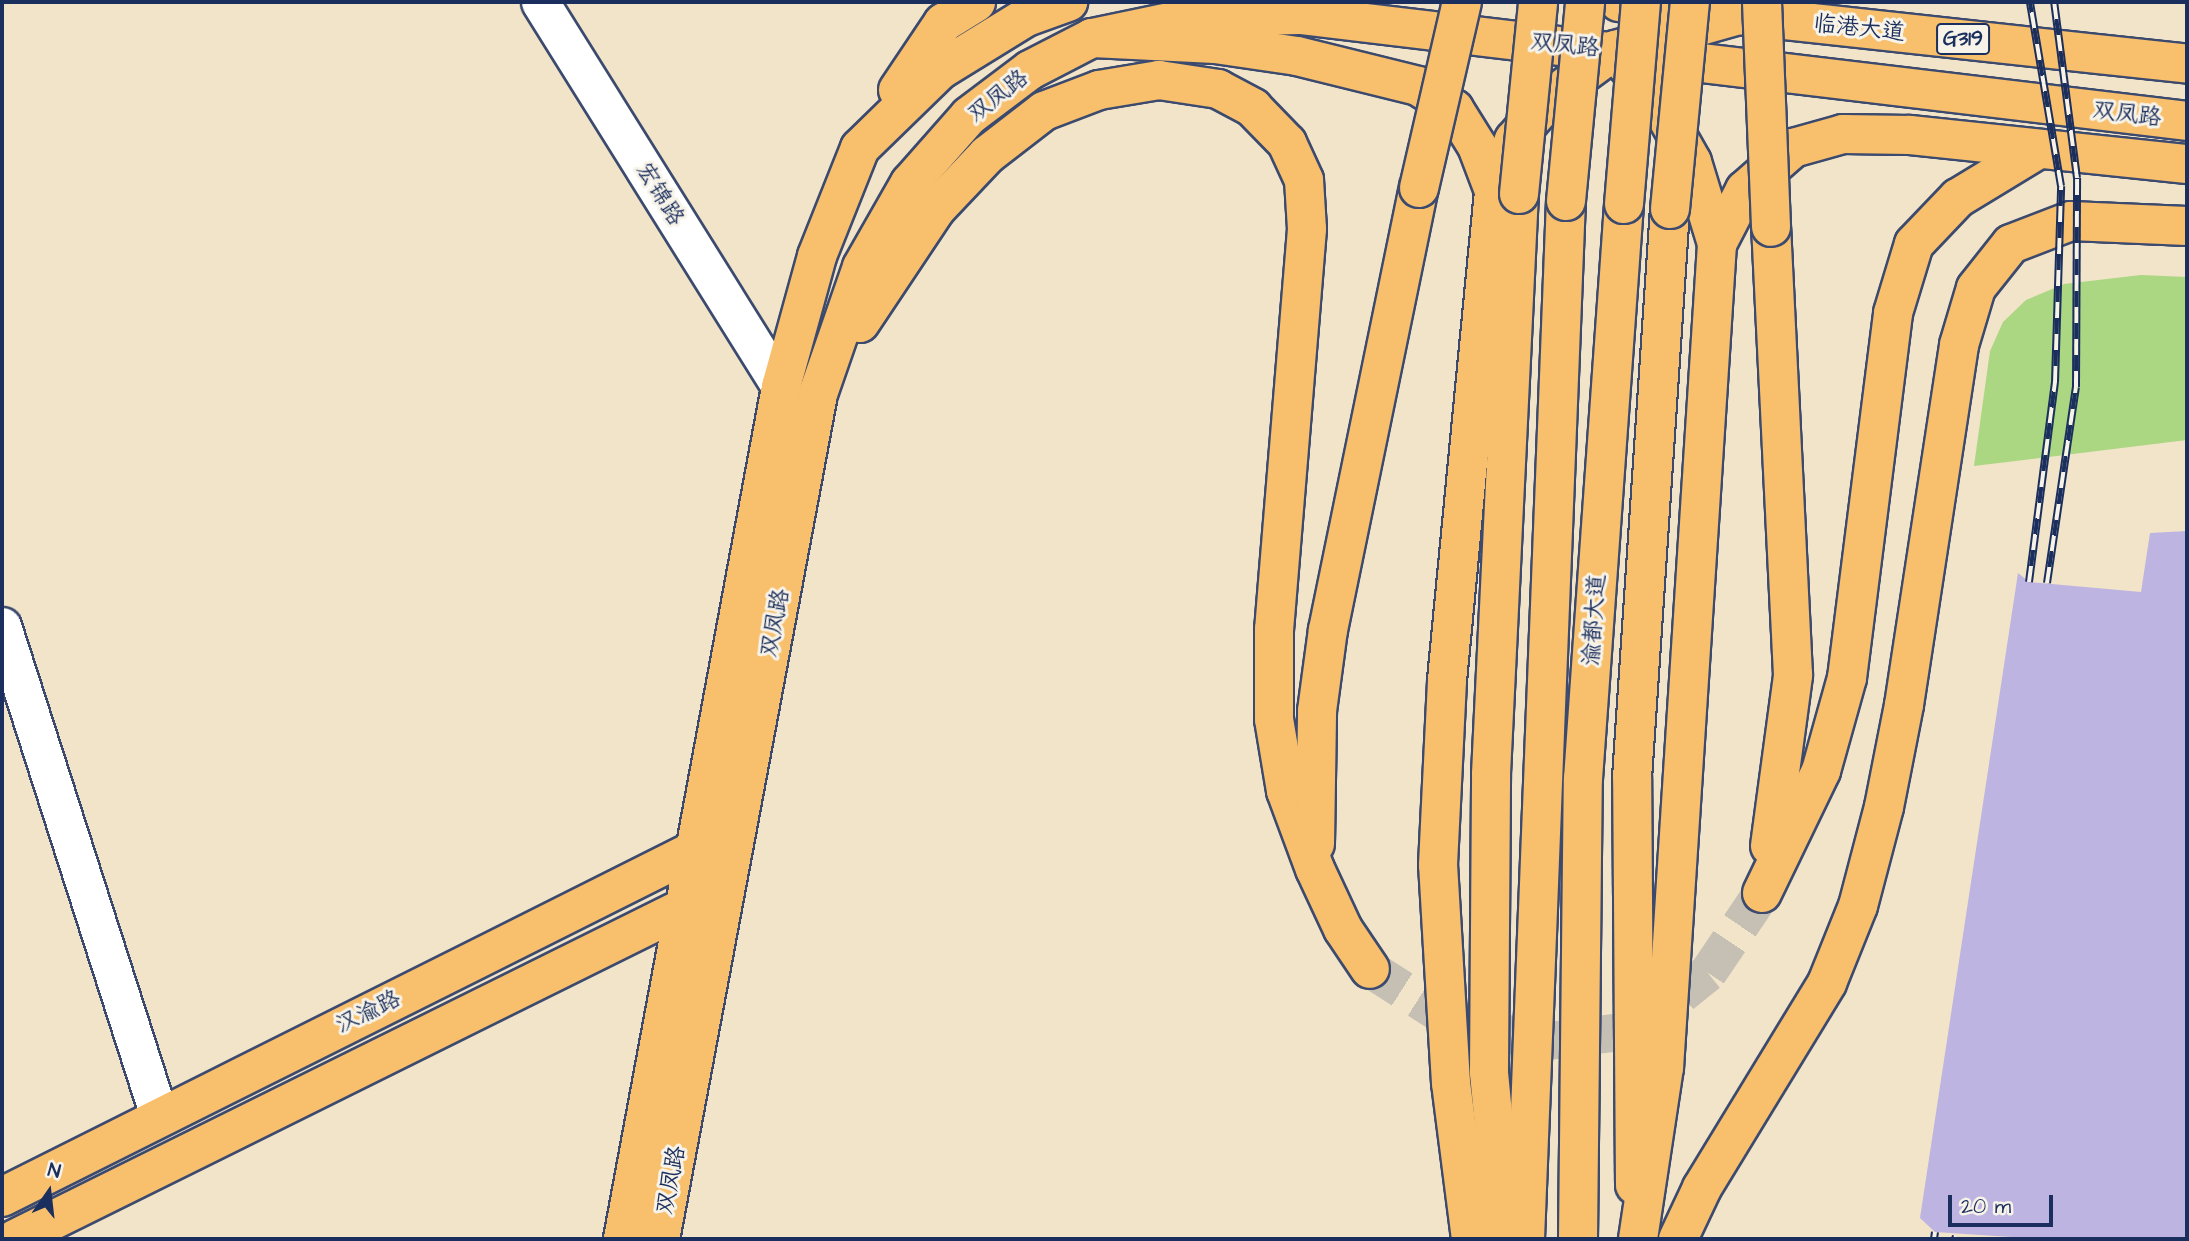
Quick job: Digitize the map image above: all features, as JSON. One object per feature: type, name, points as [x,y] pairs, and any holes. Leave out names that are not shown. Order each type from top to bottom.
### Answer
[{"type":"main road","points":[[860,148],[943,23],[976,2]]},
{"type":"main road","name":"双凤路","points":[[660,1239],[736,830],[817,256],[860,148],[940,70],[1026,17],[1068,2]]},
{"type":"main road","points":[[1315,869],[1317,711],[1328,630],[1419,188],[1462,2]]},
{"type":"main road","points":[[1505,1239],[1489,1072],[1491,774],[1507,192],[1535,2],[1615,50],[1661,107],[1692,162],[1717,244],[1664,1068],[1637,1239]]},
{"type":"main road","name":"渝都大道","points":[[1525,1239],[1566,201],[1586,2]]},
{"type":"main road","points":[[1619,2],[1751,8]]},
{"type":"main road","name":"渝都大道","points":[[1578,1239],[1583,779],[1640,2]]},
{"type":"main road","points":[[1637,1239],[1632,778],[1670,209],[1690,2]]},
{"type":"main road","points":[[1471,1239],[1451,1083],[1438,865],[1447,680],[1514,140],[1550,98],[1615,50],[1751,8]]},
{"type":"main road","points":[[1751,8],[1771,227],[1793,676],[1784,772],[1762,893],[1821,771],[1847,678],[1893,313],[1914,244],[1958,198],[2037,150]]},
{"type":"main road","name":"临港大道","points":[[1751,8],[2187,64]]},
{"type":"main road","name":"双凤路","points":[[623,1239],[693,851],[799,391],[862,267],[910,183],[969,116],[1030,70],[1092,38],[1193,17],[1300,15],[1615,50],[2187,121]]},
{"type":"main road","points":[[1092,38],[1215,44],[1283,54],[1418,86],[1454,109],[1507,192]]},
{"type":"main road","points":[[799,391],[936,209],[987,155],[1044,111],[1099,90],[1159,80],[1218,89],[1253,108],[1287,143],[1304,180],[1307,229],[1274,629],[1274,719],[1286,791],[1315,869],[1343,929],[1370,969]]},
{"type":"main road","points":[[1717,244],[1745,190],[1793,148],[1843,134],[1896,134],[2187,163]]},
{"type":"main road","points":[[1678,1239],[1702,1188],[1827,983],[1858,906],[1884,807],[1905,705],[1959,345],[1976,288],[2011,244],[2071,221],[2187,226]]},
{"type":"main road","name":"汉渝路","points":[[2,1197],[159,1116],[736,830]]},
{"type":"main road","name":"汉渝路","points":[[15,1239],[726,887]]},
{"type":"street","name":"宏锦路","points":[[540,2],[799,391]]},
{"type":"street","points":[[2,626],[159,1116]]},
{"type":"green space","points":[[2141,275],[2187,277],[2187,440],[1974,466],[1990,351],[2003,322],[2026,300],[2064,284]]},
{"type":"building","points":[[2187,531],[2187,1239],[2043,1239],[1935,1232],[1920,1218],[2018,573],[2029,582],[2141,592],[2150,533]]},
{"type":"tunnel","points":[[1370,969],[1450,1020],[1541,1042],[1637,1030],[1708,973],[1762,893]]},
{"type":"railway","points":[[2029,582],[2055,382],[2061,186],[2030,2]]},
{"type":"railway","points":[[2047,583],[2076,387],[2077,178],[2054,2]]},
{"type":"railway","points":[[1934,1239],[1935,1232]]}]
